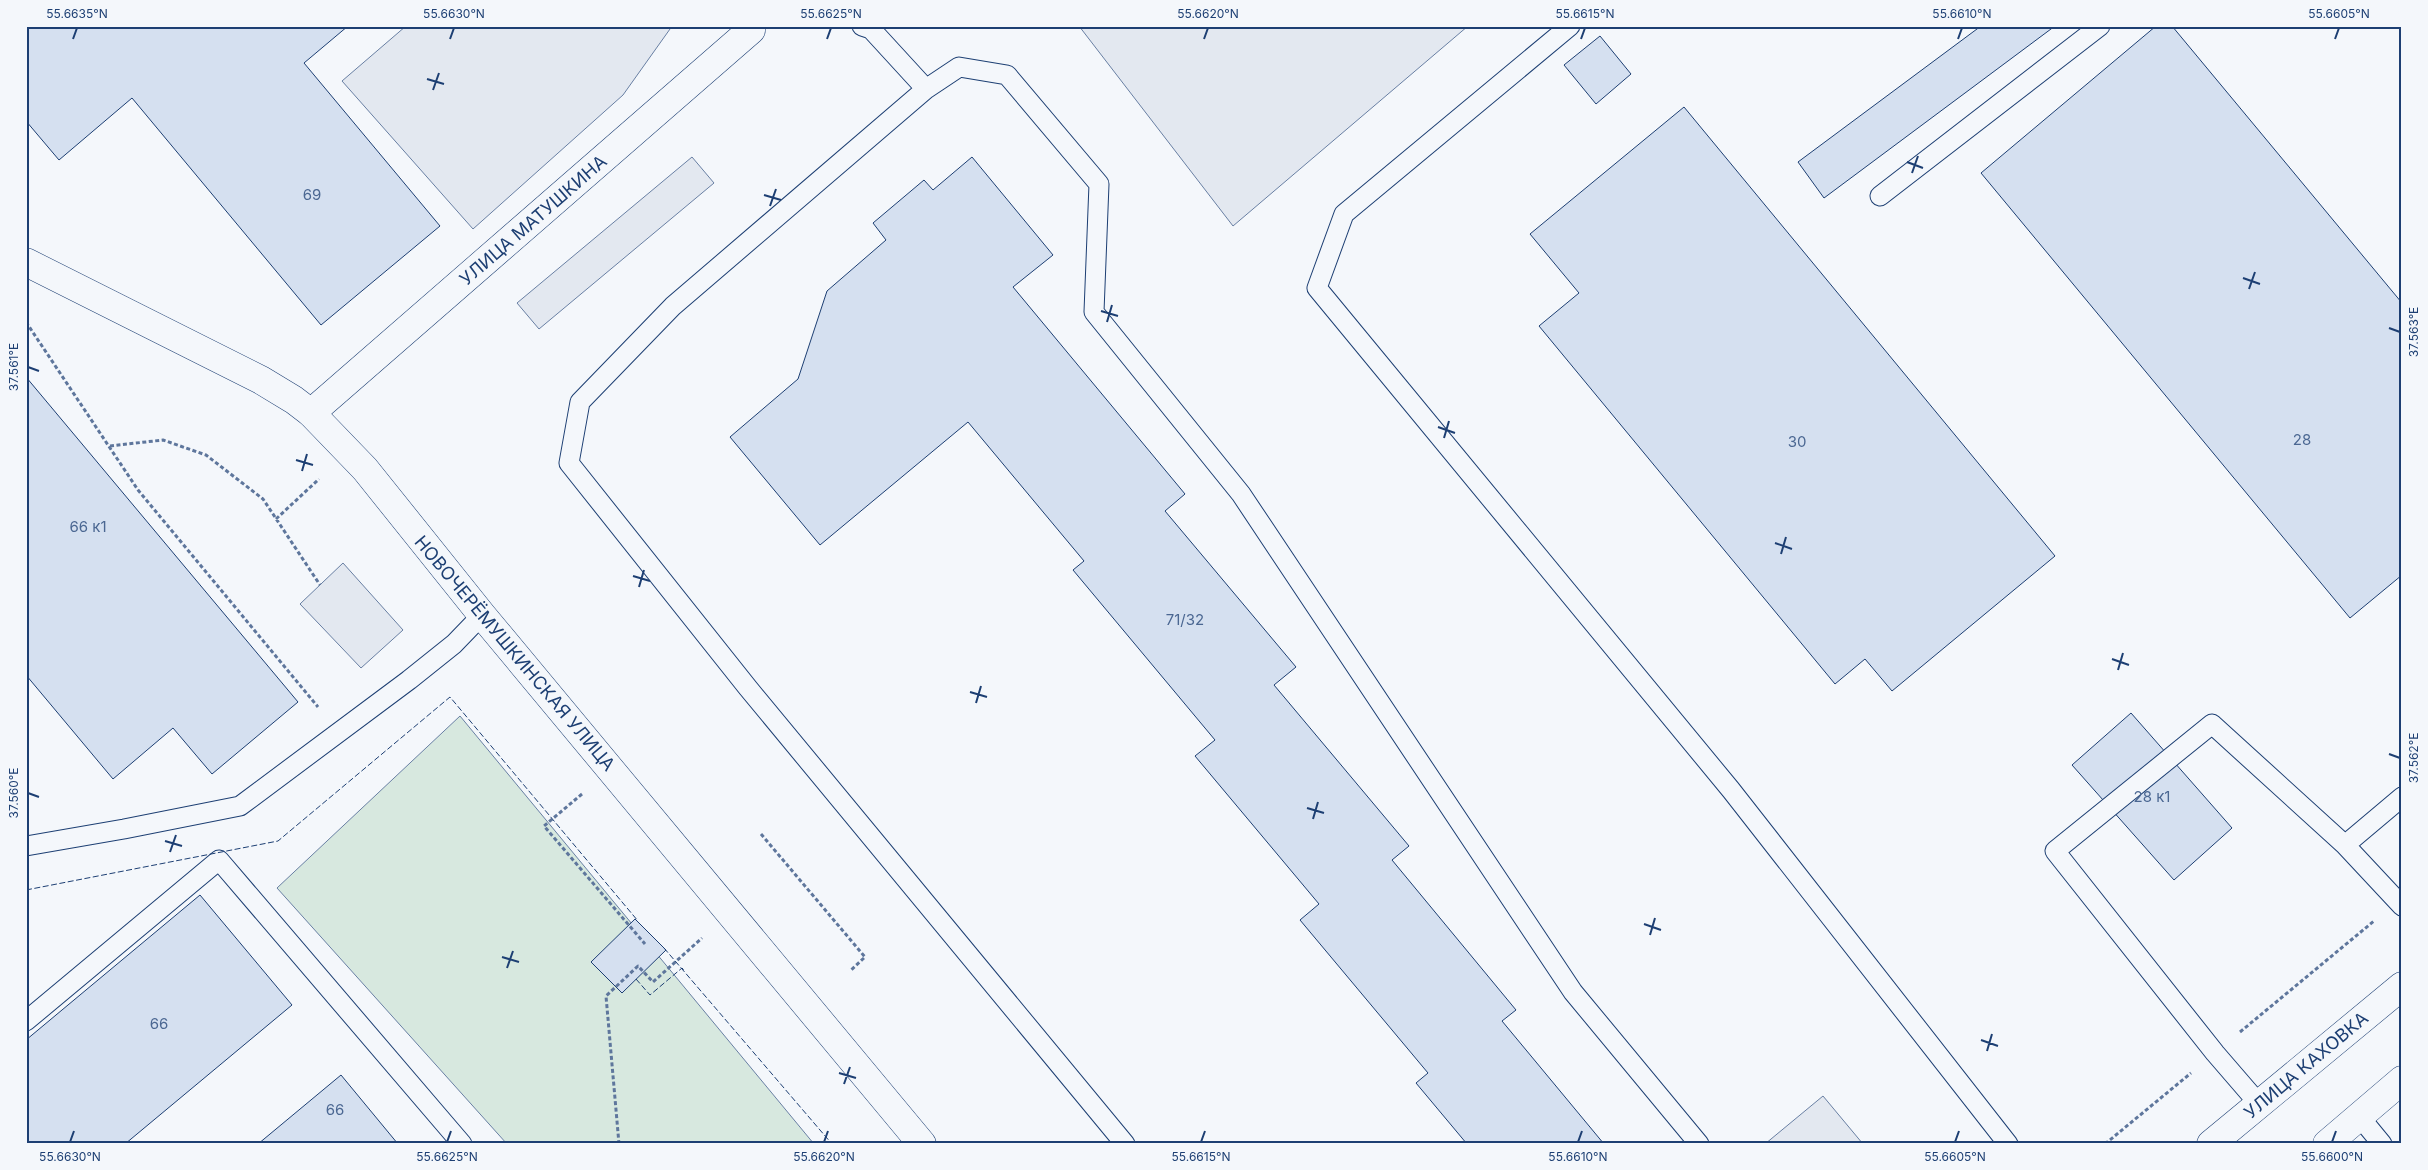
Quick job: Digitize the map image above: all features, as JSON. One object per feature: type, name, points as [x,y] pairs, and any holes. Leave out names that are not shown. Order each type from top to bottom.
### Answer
[{"type":"street","name":"УЛИЦА МАТУШКИНА","points":[[311,413],[752,27]]},
{"type":"street","name":"НОВОЧЕРЁМУШКИНСКАЯ УЛИЦА","points":[[26,262],[261,380],[311,413],[366,470],[482,615],[922,1144]]},
{"type":"street","name":"УЛИЦА КАХОВКА","points":[[2211,1144],[2402,986]]},
{"type":"street","points":[[2327,1144],[2402,1080]]},
{"type":"lane","points":[[862,26],[871,29],[926,89]]},
{"type":"lane","points":[[1570,26],[1344,214],[1317,288],[1731,790],[2008,1144]]},
{"type":"lane","points":[[1880,196],[2100,26]]},
{"type":"lane","points":[[1125,1144],[748,688],[569,463],[580,402],[673,306],[926,89],[958,67],[1007,75],[1099,184],[1094,312],[1241,494],[1573,992],[1699,1144]]},
{"type":"lane","points":[[26,846],[124,830],[240,806],[409,680],[454,644],[482,615]]},
{"type":"lane","points":[[2259,1104],[2215,1053],[2055,851],[2212,724],[2344,845],[2399,904]]},
{"type":"lane","points":[[2344,845],[2402,797]]},
{"type":"lane","points":[[26,1021],[219,860],[462,1144]]},
{"type":"lane","points":[[2359,1116],[2382,1144]]},
{"type":"path","points":[[26,322],[138,490],[322,712]]},
{"type":"path","points":[[110,446],[163,440],[206,456],[263,499],[320,585]]},
{"type":"path","points":[[276,519],[319,480]]},
{"type":"path","points":[[582,794],[544,826],[645,944]]},
{"type":"path","points":[[761,834],[865,957],[850,971]]},
{"type":"path","points":[[2105,1144],[2399,904]]},
{"type":"path","points":[[619,1144],[606,996],[638,966],[654,982],[702,938]]},
{"type":"shaded area","points":[[406,26],[670,26],[670,29],[623,95],[473,229],[342,81]]},
{"type":"shaded area","points":[[1079,26],[1468,26],[1233,226]]},
{"type":"shaded area","points":[[692,157],[714,183],[539,329],[517,303]]},
{"type":"shaded area","points":[[343,563],[403,630],[361,668],[300,604]]},
{"type":"shaded area","points":[[460,716],[814,1144],[507,1144],[277,888]]},
{"type":"shaded area","points":[[1823,1096],[1863,1144],[1765,1144]]},
{"type":"building","points":[[26,26],[348,26],[304,63],[440,226],[321,325],[132,98],[59,160],[26,121]]},
{"type":"building","points":[[1981,26],[2055,26],[1824,198],[1798,162]]},
{"type":"building","points":[[2156,26],[2172,26],[2402,303],[2402,575],[2350,618],[1981,173]]},
{"type":"building","points":[[1600,36],[1631,74],[1596,104],[1564,65]]},
{"type":"building","points":[[1684,107],[2055,556],[1892,691],[1865,659],[1835,684],[1539,326],[1579,293],[1530,234]]},
{"type":"building","points":[[972,157],[1053,255],[1013,287],[1185,494],[1165,511],[1296,667],[1274,685],[1409,846],[1392,860],[1516,1010],[1502,1021],[1604,1144],[1467,1144],[1416,1083],[1428,1073],[1300,920],[1319,904],[1195,756],[1215,740],[1073,570],[1084,561],[968,422],[820,545],[730,437],[798,379],[827,291],[886,240],[873,223],[924,180],[933,190]]},
{"type":"building","points":[[26,377],[298,702],[212,774],[173,728],[113,779],[26,675]]},
{"type":"building","points":[[2131,713],[2232,828],[2174,880],[2072,765]]},
{"type":"building","points":[[200,895],[292,1005],[125,1144],[26,1144],[26,1040]]},
{"type":"building","points":[[635,919],[666,950],[622,993],[591,962]]},
{"type":"building","points":[[341,1075],[398,1144],[258,1144]]},
{"type":"fence","points":[[26,890],[278,841],[450,697],[638,921]]},
{"type":"fence","points":[[664,948],[832,1144]]},
{"type":"fence","points":[[636,979],[650,995],[682,968],[684,970]]}]
